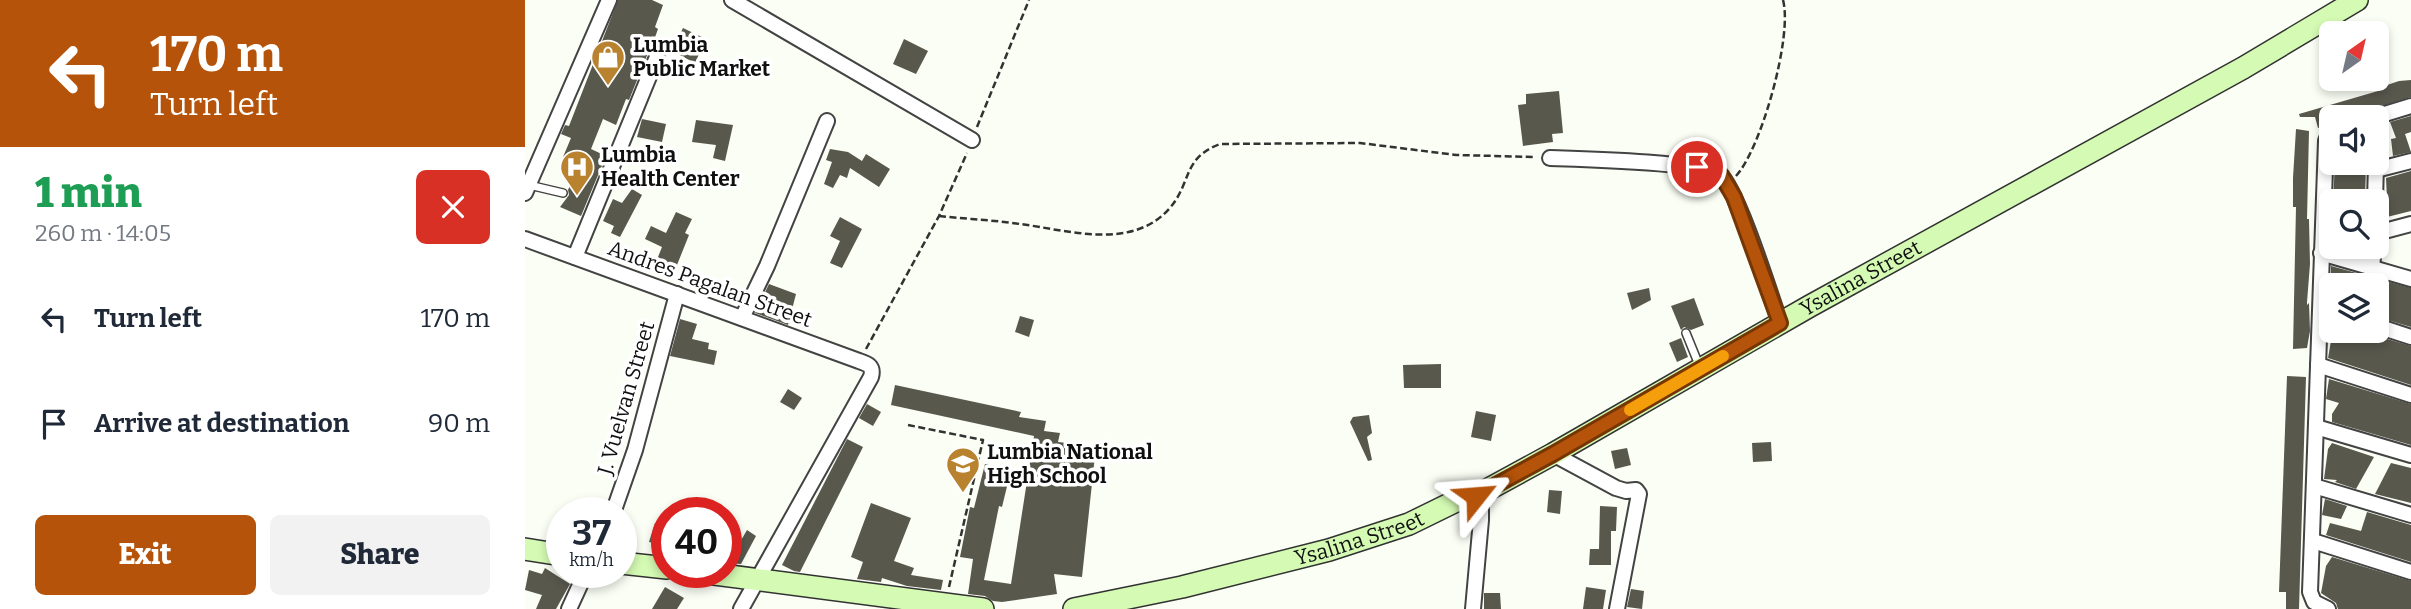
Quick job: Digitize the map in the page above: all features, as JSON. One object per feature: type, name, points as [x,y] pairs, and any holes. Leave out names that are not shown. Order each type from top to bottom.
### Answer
[{"type":"street","points":[[527,189],[609,0]]},
{"type":"street","points":[[732,0],[972,140]]},
{"type":"street","name":"Ysalina Street","points":[[1074,609],[1195,584],[1329,550],[1409,524],[1458,500],[1476,496],[1780,323],[2232,74],[2357,0]]},
{"type":"street","points":[[575,257],[657,57]]},
{"type":"street","points":[[2389,113],[2411,106]]},
{"type":"street","points":[[742,318],[767,266],[827,121]]},
{"type":"street","points":[[1550,158],[1697,167],[1721,175],[1734,197],[1780,323]]},
{"type":"street","points":[[2389,164],[2411,161]]},
{"type":"street","points":[[2389,229],[2411,223]]},
{"type":"street","name":"Andres Pagalan Street","points":[[525,239],[859,361]]},
{"type":"street","points":[[2341,259],[2411,279]]},
{"type":"street","points":[[2372,268],[2373,259]]},
{"type":"street","name":"J. Vuelvan Street","points":[[618,497],[639,437],[677,294]]},
{"type":"street","points":[[2389,330],[2411,337]]},
{"type":"street","points":[[2321,343],[2310,592],[2314,602],[2328,609]]},
{"type":"street","points":[[741,609],[871,377],[873,372],[869,365],[859,361]]},
{"type":"street","points":[[2318,365],[2411,395]]},
{"type":"street","points":[[2316,427],[2411,455]]},
{"type":"street","points":[[1553,454],[1616,488],[1636,491],[1639,494],[1617,609]]},
{"type":"street","points":[[2314,486],[2411,515]]},
{"type":"street","points":[[1473,609],[1481,520],[1481,506],[1476,496]]},
{"type":"street","points":[[2313,541],[2411,572]]},
{"type":"street","points":[[525,550],[546,553]]},
{"type":"street","points":[[742,577],[983,609]]},
{"type":"street","points":[[569,609],[579,588]]},
{"type":"lane","points":[[527,189],[563,193]]},
{"type":"lane","points":[[1686,333],[1701,369]]},
{"type":"path","points":[[859,361],[939,216],[1029,0]]},
{"type":"path","points":[[1727,183],[1748,160],[1774,83],[1785,29],[1783,0]]},
{"type":"path","points":[[939,216],[1021,224],[1070,233],[1131,232],[1153,221],[1169,208],[1203,150],[1220,144],[1360,143],[1456,155],[1550,158]]},
{"type":"path","points":[[908,425],[983,440],[945,606]]},
{"type":"building","points":[[618,0],[652,0],[663,5],[655,27],[658,29],[653,43],[655,44],[648,53],[629,100],[626,99],[616,125],[603,119],[591,149],[606,156],[581,216],[560,207],[569,195],[568,190],[582,159],[563,157],[571,138],[561,134],[565,125],[569,126]]},
{"type":"building","points":[[683,28],[706,39],[695,63],[672,51]]},
{"type":"building","points":[[904,39],[928,51],[916,74],[893,64]]},
{"type":"building","points":[[2411,80],[2411,97],[2386,105],[2330,105],[2378,91],[2389,91],[2389,84]]},
{"type":"building","points":[[1559,91],[1563,133],[1552,134],[1553,142],[1523,146],[1518,105],[1526,104],[1526,94]]},
{"type":"building","points":[[2319,108],[2319,128],[2315,117],[2300,117],[2299,114]]},
{"type":"building","points":[[2411,116],[2411,132],[2405,134],[2411,152],[2393,156],[2391,139],[2396,138],[2390,122]]},
{"type":"building","points":[[642,119],[666,124],[662,142],[637,137]]},
{"type":"building","points":[[696,120],[733,125],[725,161],[713,158],[716,145],[692,142]]},
{"type":"building","points":[[2296,129],[2309,131],[2307,219],[2310,264],[2307,305],[2309,303],[2310,331],[2307,348],[2293,349],[2296,207],[2293,207],[2293,178]]},
{"type":"building","points":[[830,149],[848,152],[862,161],[866,154],[890,169],[879,187],[850,168],[847,178],[840,175],[833,188],[824,184],[832,162],[826,160]]},
{"type":"building","points":[[2411,171],[2411,211],[2389,216],[2389,189],[2386,189],[2386,178]]},
{"type":"building","points":[[2334,175],[2366,175],[2365,189],[2334,189]]},
{"type":"building","points":[[632,189],[642,195],[620,237],[611,233],[614,226],[603,221],[613,199],[622,203]]},
{"type":"building","points":[[676,212],[692,219],[685,233],[689,235],[675,270],[656,262],[662,247],[645,239],[651,226],[666,233]]},
{"type":"building","points":[[840,217],[862,229],[842,268],[830,263],[840,241],[830,236]]},
{"type":"building","points":[[2331,266],[2356,273],[2331,273]]},
{"type":"building","points":[[2389,282],[2411,288],[2411,327],[2389,321]]},
{"type":"building","points":[[769,284],[796,294],[788,325],[755,313]]},
{"type":"building","points":[[1649,288],[1651,300],[1632,310],[1627,293]]},
{"type":"building","points":[[1694,298],[1704,325],[1691,330],[1684,327],[1681,330],[1671,306]]},
{"type":"building","points":[[1020,316],[1034,320],[1029,337],[1015,332]]},
{"type":"building","points":[[680,319],[697,324],[692,339],[709,343],[708,349],[717,351],[714,365],[670,356]]},
{"type":"building","points":[[1681,338],[1688,357],[1677,362],[1669,343]]},
{"type":"building","points":[[2389,339],[2411,346],[2411,385],[2328,358],[2331,343],[2389,343]]},
{"type":"building","points":[[1441,364],[1441,388],[1404,388],[1403,365]]},
{"type":"building","points":[[2287,376],[2306,377],[2299,609],[2286,609],[2286,592],[2279,592]]},
{"type":"building","points":[[2329,379],[2411,404],[2411,445],[2332,422],[2332,414],[2339,403],[2326,399]]},
{"type":"building","points":[[895,385],[1021,412],[1019,417],[1046,421],[1044,431],[1060,433],[1058,442],[1096,446],[1082,577],[1054,574],[1057,594],[1002,602],[968,594],[973,559],[960,557],[970,507],[974,508],[985,464],[1011,470],[1002,507],[999,506],[984,580],[1011,584],[1034,436],[891,405]]},
{"type":"building","points":[[788,389],[802,398],[794,410],[780,402]]},
{"type":"building","points":[[867,404],[881,412],[873,426],[859,418]]},
{"type":"building","points":[[1476,411],[1496,415],[1491,441],[1471,437]]},
{"type":"building","points":[[1369,415],[1372,433],[1367,437],[1372,460],[1368,461],[1350,422],[1353,417]]},
{"type":"building","points":[[847,439],[863,447],[800,572],[794,571],[782,565]]},
{"type":"building","points":[[1771,442],[1772,461],[1753,462],[1752,443]]},
{"type":"building","points":[[2332,443],[2374,457],[2356,489],[2335,482],[2337,480],[2324,479],[2328,449]]},
{"type":"building","points":[[1627,448],[1631,465],[1615,469],[1611,451]]},
{"type":"building","points":[[2391,463],[2411,468],[2411,503],[2375,494]]},
{"type":"building","points":[[1549,490],[1562,491],[1560,514],[1547,512]]},
{"type":"building","points":[[2325,499],[2347,506],[2341,519],[2322,515]]},
{"type":"building","points":[[871,503],[911,518],[894,561],[914,568],[911,575],[943,580],[941,590],[907,586],[882,578],[881,582],[857,579],[863,562],[851,557]]},
{"type":"building","points":[[1600,506],[1617,507],[1616,531],[1611,531],[1611,565],[1589,565],[1590,549],[1599,549]]},
{"type":"building","points":[[2367,512],[2411,525],[2411,562],[2326,535],[2330,523],[2361,531]]},
{"type":"building","points":[[747,530],[756,536],[742,562],[742,539]]},
{"type":"building","points":[[2332,557],[2411,581],[2411,609],[2338,609],[2336,603],[2321,593],[2326,566]]},
{"type":"building","points":[[545,568],[546,588],[568,588],[556,609],[536,609],[542,595],[525,590],[529,570],[542,574]]},
{"type":"building","points":[[1586,587],[1606,590],[1603,609],[1583,609]]},
{"type":"building","points":[[664,588],[684,598],[677,609],[652,609]]},
{"type":"building","points":[[1631,589],[1644,591],[1642,609],[1627,607]]},
{"type":"building","points":[[1484,593],[1500,593],[1501,609],[1484,609]]},
{"type":"slow traffic","points":[[1630,410],[1723,356]]},
{"type":"place","name":"Lumbia Public Market","points":[[608,87]]},
{"type":"place","name":"Lumbia Health Center","points":[[577,197]]},
{"type":"place","name":"Lumbia National High School","points":[[963,494]]},
{"type":"route","points":[[1476,496],[1780,323],[1727,183],[1721,175],[1697,167]]}]
